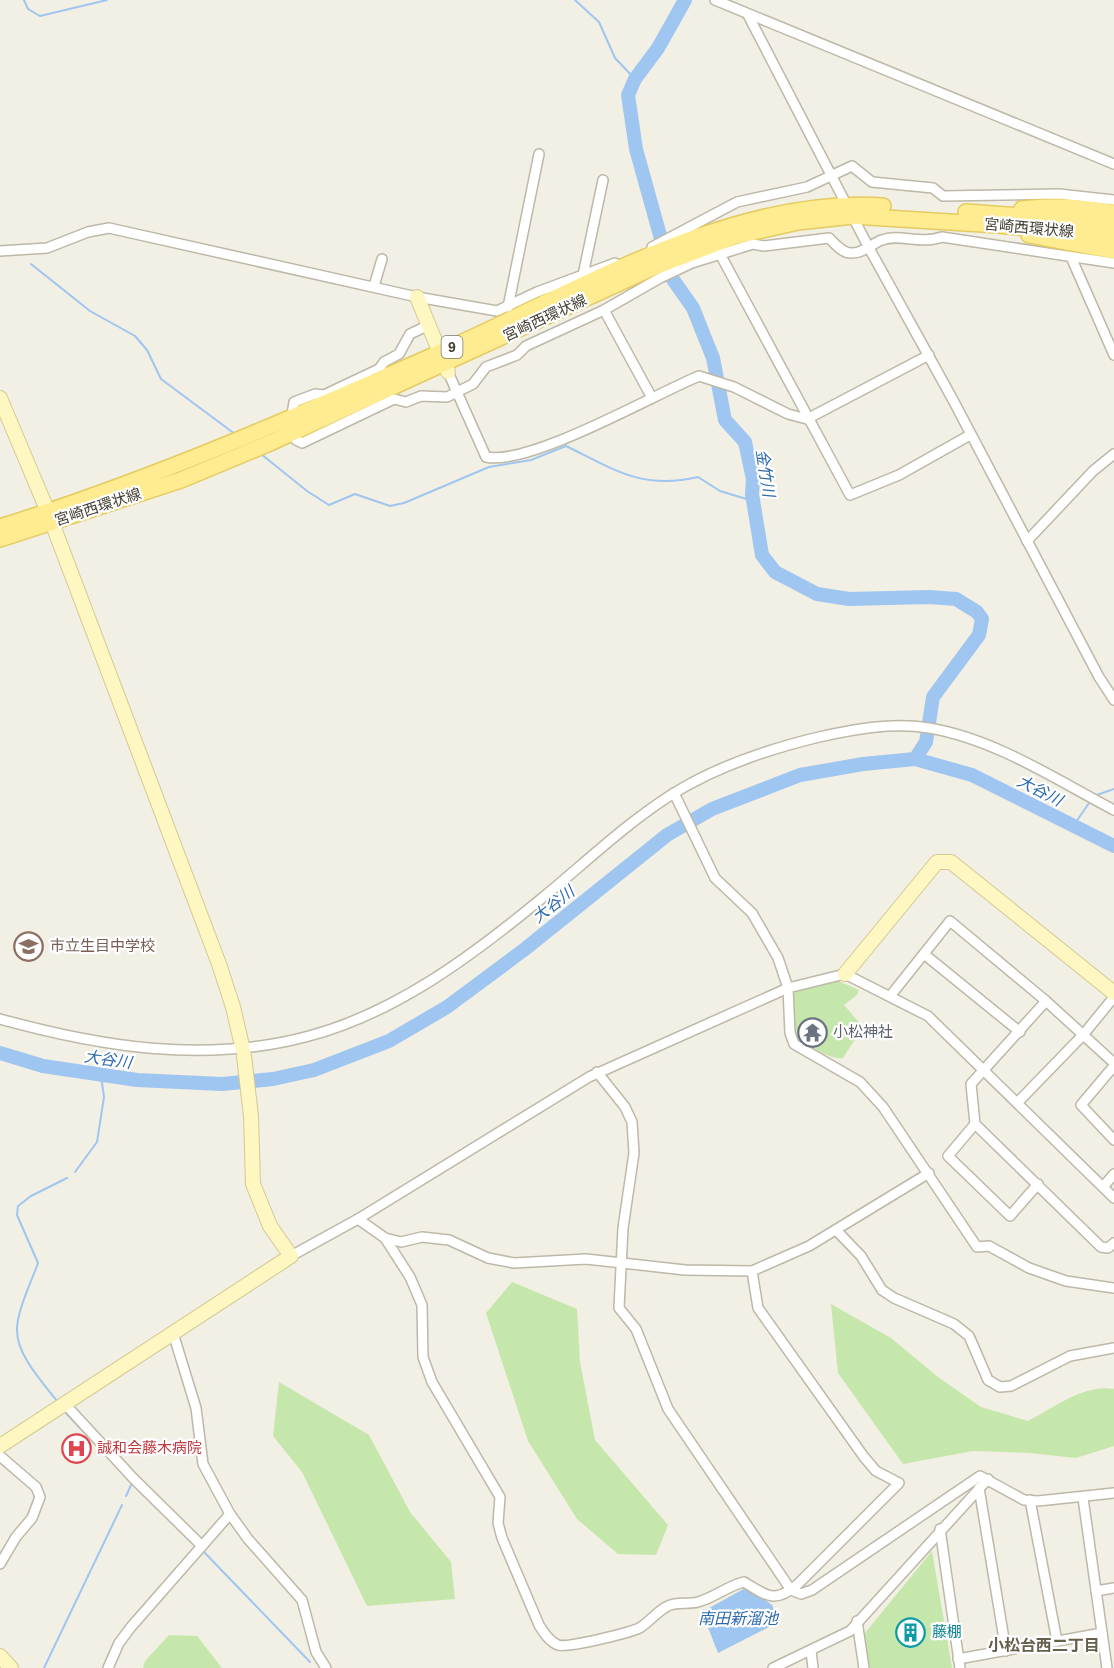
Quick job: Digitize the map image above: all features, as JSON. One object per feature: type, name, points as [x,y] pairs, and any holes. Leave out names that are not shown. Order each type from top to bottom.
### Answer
[{"type":"main road","points":[[991,219],[1042,206],[1090,208],[1114,213]]},
{"type":"main road","name":"宮崎西環状線","points":[[0,527],[50,517],[182,480],[270,444],[687,248],[716,230],[767,216],[796,210],[850,210],[991,219],[1114,236]]},
{"type":"main road","name":"宮崎西環状線","points":[[991,219],[1051,218],[1114,226]]},
{"type":"main road","points":[[991,219],[1046,240],[1114,251]]},
{"type":"main road","name":"宮崎西環状線","points":[[0,539],[292,415],[445,362]]},
{"type":"street","points":[[715,0],[1114,164]]},
{"type":"street","points":[[748,15],[869,249],[929,355],[1099,678],[1114,700]]},
{"type":"street","points":[[508,307],[539,154]]},
{"type":"street","points":[[0,251],[47,248],[88,232],[109,228],[417,297],[497,311],[537,292],[584,275],[653,263],[687,248],[737,202],[807,187],[852,166],[872,182],[933,188],[943,196],[1059,194],[1114,200]]},
{"type":"street","points":[[584,275],[603,180]]},
{"type":"street","points":[[687,248],[720,254],[753,244],[764,246],[829,238],[846,252],[869,249],[882,239],[929,242],[942,237],[1114,263]]},
{"type":"street","points":[[720,254],[850,495],[899,475],[970,435]]},
{"type":"street","points":[[1071,257],[1114,355]]},
{"type":"street","points":[[374,286],[382,259]]},
{"type":"street","points":[[293,433],[296,440],[302,443],[394,399],[406,402],[421,396],[447,397],[473,384],[486,367],[517,355],[526,346],[603,310],[653,263]]},
{"type":"street","points":[[417,297],[486,457],[494,458],[535,451],[699,376],[734,387],[788,414],[807,419],[929,355]]},
{"type":"street","points":[[603,310],[652,398]]},
{"type":"street","points":[[292,415],[294,402],[315,394],[324,395],[379,369],[384,362],[399,354],[410,334],[429,325]]},
{"type":"street","points":[[0,398],[50,517],[219,964],[233,1007],[244,1053],[251,1116],[253,1184],[270,1226],[291,1256]]},
{"type":"street","points":[[1027,541],[1093,471],[1114,454]]},
{"type":"street","points":[[0,1020],[56,1035],[117,1045],[170,1050],[244,1053],[313,1036],[361,1018],[436,977],[475,951],[624,829],[675,795],[776,749],[857,728],[915,726],[968,738],[999,750],[1114,810]]},
{"type":"street","points":[[675,795],[715,878],[761,924],[778,958],[788,988],[790,1033],[794,1044],[860,1082],[883,1107],[977,1246],[988,1246],[1029,1268],[1066,1281],[1114,1288]]},
{"type":"street","points":[[0,1446],[291,1256],[358,1219],[597,1072],[788,988],[845,974],[937,862],[951,862],[1114,995],[1083,1035],[1018,1102]]},
{"type":"street","points":[[891,995],[950,921],[1046,1001],[1114,1065],[1081,1105],[1114,1140]]},
{"type":"street","points":[[924,954],[1020,1032]]},
{"type":"street","points":[[845,974],[891,995],[928,1016],[985,1069],[1114,1198]]},
{"type":"street","points":[[1046,1001],[971,1084],[975,1124],[1101,1246],[1108,1248],[1114,1243]]},
{"type":"street","points":[[597,1072],[625,1107],[632,1122],[634,1153],[623,1228],[619,1308],[636,1329],[668,1409],[791,1590],[801,1594],[812,1590],[980,1476],[1024,1500],[1083,1498],[1114,1493]]},
{"type":"street","points":[[975,1124],[948,1156],[1010,1216],[1038,1184]]},
{"type":"street","points":[[358,1219],[385,1238],[401,1242],[422,1237],[449,1240],[488,1258],[514,1263],[586,1259],[685,1270],[752,1271],[809,1246],[929,1173]]},
{"type":"street","points":[[1103,1187],[1114,1174]]},
{"type":"street","points":[[836,1230],[861,1256],[882,1290],[894,1299],[954,1324],[969,1336],[988,1380],[1000,1387],[1011,1386],[1070,1356],[1114,1348]]},
{"type":"street","points":[[385,1238],[410,1277],[422,1305],[423,1357],[432,1382],[500,1497],[498,1523],[502,1538],[539,1625],[546,1636],[559,1647],[573,1647],[601,1637],[630,1633],[640,1628],[665,1607],[700,1602],[733,1585],[744,1582],[769,1597],[778,1597],[791,1590],[899,1483],[876,1471],[864,1457],[758,1308],[752,1271]]},
{"type":"street","points":[[173,1333],[196,1408],[203,1464],[230,1514],[248,1539],[302,1600],[316,1652],[326,1668]]},
{"type":"street","points":[[65,1404],[133,1478],[202,1546]]},
{"type":"street","points":[[0,1456],[36,1487],[40,1497],[32,1518],[16,1537],[0,1564]]},
{"type":"street","points":[[773,1668],[850,1631],[940,1529],[988,1479]]},
{"type":"street","points":[[979,1488],[1006,1651]]},
{"type":"street","points":[[1083,1498],[1107,1668]]},
{"type":"street","points":[[1030,1500],[1057,1641]]},
{"type":"street","points":[[108,1668],[119,1643],[131,1627],[230,1514]]},
{"type":"street","points":[[940,1529],[959,1664],[1006,1651],[1102,1633]]},
{"type":"street","points":[[1096,1591],[1114,1588]]},
{"type":"street","points":[[857,1621],[864,1668]]},
{"type":"street","points":[[811,1651],[813,1668]]},
{"type":"street","points":[[0,1656],[11,1668]]},
{"type":"green space","points":[[836,980],[859,990],[857,995],[844,1005],[863,1027],[843,1058],[823,1053],[807,1044],[795,1034],[791,1025],[794,991]]},
{"type":"green space","points":[[512,1282],[577,1309],[580,1362],[595,1440],[668,1525],[656,1555],[618,1554],[577,1519],[528,1441],[486,1313]]},
{"type":"green space","points":[[831,1304],[891,1338],[938,1377],[981,1407],[1028,1421],[1080,1394],[1102,1388],[1114,1389],[1114,1446],[1076,1458],[1029,1453],[973,1451],[903,1464],[838,1373]]},
{"type":"green space","points":[[279,1382],[369,1435],[410,1512],[451,1562],[455,1599],[367,1606],[302,1472],[273,1436]]},
{"type":"green space","points":[[932,1551],[952,1668],[868,1668],[865,1633]]},
{"type":"green space","points":[[169,1635],[197,1636],[222,1668],[143,1668],[145,1661]]},
{"type":"water","name":"南田新溜池","points":[[747,1587],[772,1605],[779,1622],[718,1653],[702,1612]]},
{"type":"waterway","points":[[24,0],[28,9],[40,16],[107,0]]},
{"type":"waterway","points":[[575,0],[599,22],[615,58],[635,79]]},
{"type":"waterway","name":"金竹川","points":[[685,0],[658,48],[635,79],[628,95],[636,149],[661,239],[667,271],[693,308],[713,358],[725,420],[745,442],[753,479],[752,494],[762,555],[775,572],[817,594],[849,599],[929,597],[956,599],[977,612],[982,619],[979,635],[933,697],[926,742],[915,759]]},
{"type":"waterway","points":[[31,264],[90,311],[135,336],[147,350],[161,379],[235,434]]},
{"type":"waterway","points":[[261,454],[307,491],[329,505],[355,494],[390,506],[404,503],[489,467],[531,460],[566,446],[629,475],[661,481],[698,477],[720,491],[753,501]]},
{"type":"waterway","name":"大谷川","points":[[0,1053],[43,1066],[137,1080],[222,1084],[273,1079],[314,1070],[389,1041],[447,1007],[525,949],[667,835],[712,809],[800,775],[863,764],[915,759],[972,775],[1114,846]]},
{"type":"waterway","points":[[1094,796],[1114,789]]},
{"type":"waterway","points":[[1074,825],[1091,800]]},
{"type":"waterway","points":[[75,1172],[97,1142],[104,1097],[101,1076]]},
{"type":"waterway","points":[[57,1401],[25,1358],[18,1338],[19,1313],[38,1263],[17,1215],[18,1206],[31,1196],[67,1178]]},
{"type":"waterway","points":[[64,1411],[118,1468]]},
{"type":"waterway","points":[[126,1496],[132,1483]]},
{"type":"waterway","points":[[44,1668],[122,1505]]},
{"type":"waterway","points":[[204,1552],[310,1662]]},
{"type":"place","name":"市立生目中学校","points":[[29,946]]},
{"type":"place","name":"小松神社","points":[[812,1032]]},
{"type":"place","name":"誠和会藤木病院","points":[[76,1448]]},
{"type":"place","name":"藤棚","points":[[911,1632]]},
{"type":"district","name":"小松台西二丁目","points":[[1044,1645]]}]
